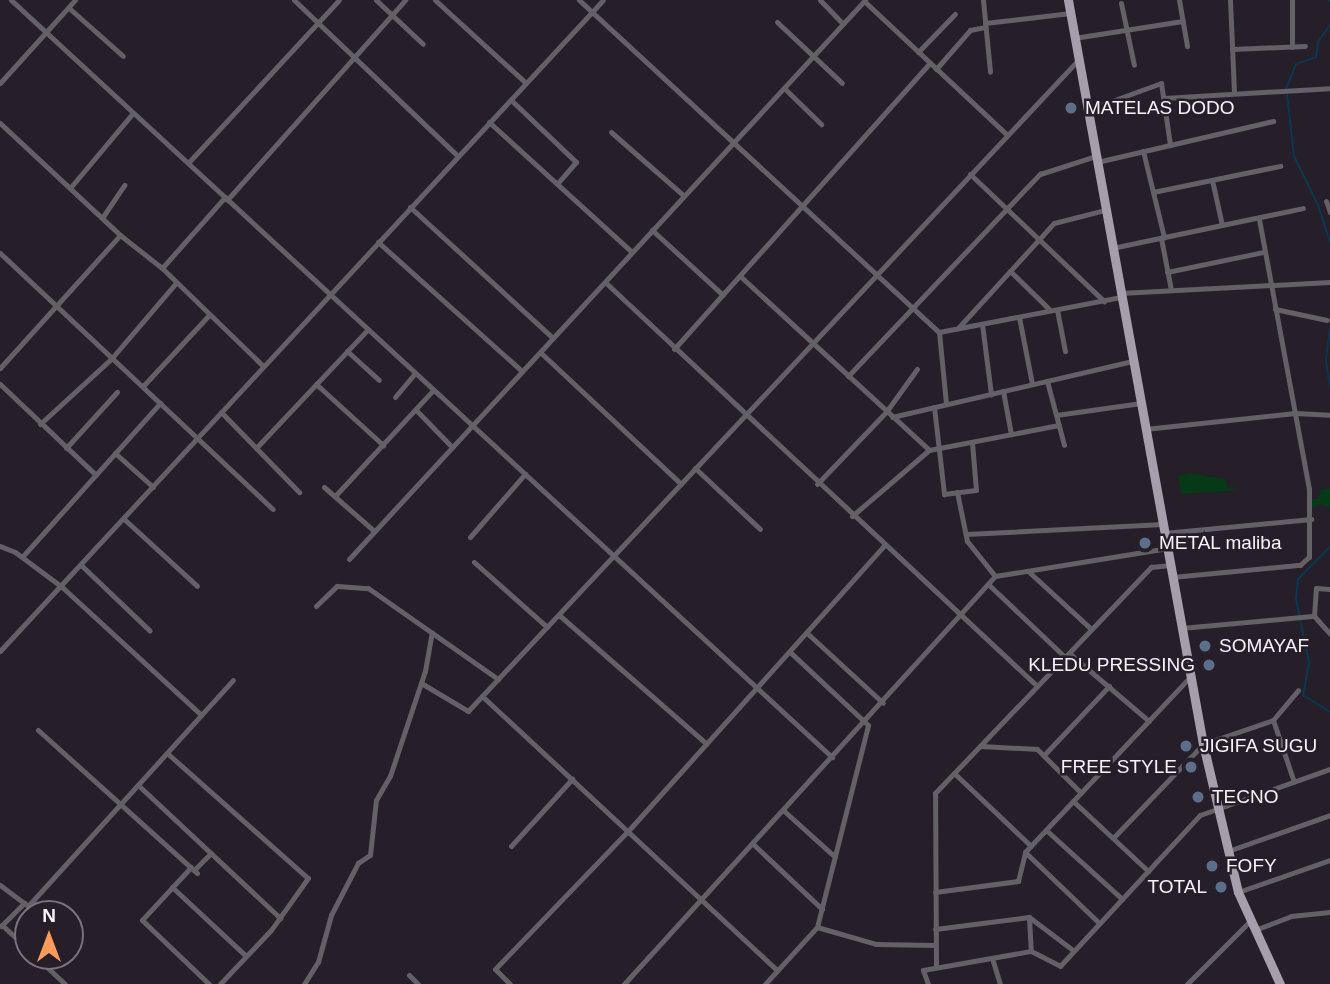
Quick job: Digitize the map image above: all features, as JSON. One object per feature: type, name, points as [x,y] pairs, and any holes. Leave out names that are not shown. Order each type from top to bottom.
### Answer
[{"type":"main road","points":[[1068,0],[1203,744],[1238,892],[1280,984]]},
{"type":"street","points":[[11,0],[832,757]]},
{"type":"street","points":[[0,83],[75,0]]},
{"type":"street","points":[[294,0],[355,54],[458,156]]},
{"type":"street","points":[[188,163],[339,0]]},
{"type":"street","points":[[376,0],[423,44]]},
{"type":"street","points":[[162,268],[405,0]]},
{"type":"street","points":[[435,0],[526,83]]},
{"type":"street","points":[[579,0],[939,332],[946,404]]},
{"type":"street","points":[[0,651],[603,0]]},
{"type":"street","points":[[820,0],[843,24]]},
{"type":"street","points":[[349,559],[864,0],[1007,135]]},
{"type":"street","points":[[983,0],[990,72]]},
{"type":"street","points":[[1179,0],[1187,46]]},
{"type":"street","points":[[1230,0],[1234,92]]},
{"type":"street","points":[[1292,0],[1292,47]]},
{"type":"street","points":[[1121,3],[1134,65]]},
{"type":"street","points":[[69,8],[123,56]]},
{"type":"street","points":[[936,69],[970,30],[985,25],[1070,13]]},
{"type":"street","points":[[918,52],[955,14]]},
{"type":"street","points":[[1074,38],[1183,21]]},
{"type":"street","points":[[778,22],[842,83]]},
{"type":"street","points":[[1232,49],[1305,46]]},
{"type":"street","points":[[421,683],[468,711],[1078,60]]},
{"type":"street","points":[[674,349],[930,63]]},
{"type":"street","points":[[1087,110],[1161,83],[1170,145]]},
{"type":"street","points":[[784,88],[821,124]]},
{"type":"street","points":[[1164,98],[1281,88],[1330,88]]},
{"type":"street","points":[[510,100],[576,162],[557,184]]},
{"type":"street","points":[[69,188],[133,113]]},
{"type":"street","points":[[848,376],[1040,174],[1096,159],[1273,121]]},
{"type":"street","points":[[489,122],[632,252]]},
{"type":"street","points":[[0,123],[120,235],[162,268],[263,366]]},
{"type":"street","points":[[611,132],[684,196]]},
{"type":"street","points":[[1143,151],[1163,237],[1171,290]]},
{"type":"street","points":[[1153,192],[1280,166]]},
{"type":"street","points":[[970,174],[1104,301]]},
{"type":"street","points":[[1213,180],[1222,225]]},
{"type":"street","points":[[102,218],[124,185]]},
{"type":"street","points":[[1326,201],[1330,212]]},
{"type":"street","points":[[410,207],[553,338]]},
{"type":"street","points":[[1112,248],[1303,208]]},
{"type":"street","points":[[958,328],[1054,223],[1105,210]]},
{"type":"street","points":[[1172,577],[1300,565],[1309,557],[1311,519],[1295,413],[1269,285],[1259,218]]},
{"type":"street","points":[[652,230],[723,295]]},
{"type":"street","points":[[0,368],[120,235]]},
{"type":"street","points":[[378,242],[522,371]]},
{"type":"street","points":[[1167,272],[1264,252]]},
{"type":"street","points":[[0,253],[273,509]]},
{"type":"street","points":[[1010,271],[1054,310],[1065,351]]},
{"type":"street","points":[[740,276],[929,450]]},
{"type":"street","points":[[605,282],[744,417],[1037,687]]},
{"type":"street","points":[[939,332],[1104,301],[1121,295],[1330,282]]},
{"type":"street","points":[[40,424],[111,359],[176,283]]},
{"type":"street","points":[[1275,309],[1327,320]]},
{"type":"street","points":[[142,386],[209,315]]},
{"type":"street","points":[[1019,317],[1032,384]]},
{"type":"street","points":[[982,324],[991,394]]},
{"type":"street","points":[[256,448],[368,329]]},
{"type":"street","points":[[347,351],[379,380]]},
{"type":"street","points":[[540,352],[681,484]]},
{"type":"street","points":[[892,417],[1133,361]]},
{"type":"street","points":[[817,484],[886,412],[917,369]]},
{"type":"street","points":[[395,397],[415,373]]},
{"type":"street","points":[[1046,381],[1064,445]]},
{"type":"street","points":[[0,384],[96,475]]},
{"type":"street","points":[[316,384],[383,445]]},
{"type":"street","points":[[335,496],[433,390]]},
{"type":"street","points":[[1003,391],[1011,435]]},
{"type":"street","points":[[66,448],[117,392]]},
{"type":"street","points":[[22,557],[160,403]]},
{"type":"street","points":[[1056,415],[1141,403]]},
{"type":"street","points":[[934,407],[944,494],[976,490],[972,442]]},
{"type":"street","points":[[416,410],[452,447]]},
{"type":"street","points":[[221,412],[299,492]]},
{"type":"street","points":[[1145,429],[1295,413],[1330,415]]},
{"type":"street","points":[[852,516],[929,450],[1059,425]]},
{"type":"street","points":[[115,453],[153,487]]},
{"type":"street","points":[[695,468],[760,528]]},
{"type":"street","points":[[470,537],[525,474]]},
{"type":"street","points":[[324,487],[374,531]]},
{"type":"street","points":[[957,492],[966,534],[976,557],[995,576]]},
{"type":"street","points":[[124,519],[197,586]]},
{"type":"street","points":[[966,534],[1164,528],[1311,519]]},
{"type":"street","points":[[0,546],[22,557],[62,587],[201,715]]},
{"type":"street","points":[[510,984],[495,969],[628,831],[884,546]]},
{"type":"street","points":[[624,984],[883,703],[995,576],[1167,548]]},
{"type":"street","points":[[474,562],[547,627]]},
{"type":"street","points":[[81,565],[150,631]]},
{"type":"street","points":[[936,967],[935,793],[1151,567],[1170,565]]},
{"type":"street","points":[[1028,571],[1091,629]]},
{"type":"street","points":[[988,584],[1067,655],[1149,721]]},
{"type":"street","points":[[316,606],[337,586],[368,588],[498,680]]},
{"type":"street","points":[[1330,589],[1316,588],[1314,616],[1330,634]]},
{"type":"street","points":[[559,615],[707,744]]},
{"type":"street","points":[[1181,628],[1314,616]]},
{"type":"street","points":[[304,984],[318,962],[331,915],[358,863],[370,855],[376,800],[390,776],[421,683],[432,633]]},
{"type":"street","points":[[807,633],[883,703]]},
{"type":"street","points":[[765,984],[817,927],[868,725],[790,652]]},
{"type":"street","points":[[935,892],[1018,881],[1025,852],[1190,677]]},
{"type":"street","points":[[33,900],[233,680]]},
{"type":"street","points":[[1044,755],[1108,686]]},
{"type":"street","points":[[1113,838],[1203,744],[1273,720],[1298,690]]},
{"type":"street","points":[[482,696],[778,970]]},
{"type":"street","points":[[1273,720],[1294,782]]},
{"type":"street","points":[[38,730],[194,870]]},
{"type":"street","points":[[980,746],[1029,747],[1044,755],[1081,793]]},
{"type":"street","points":[[167,753],[308,878],[280,918],[220,984]]},
{"type":"street","points":[[928,984],[923,970],[1031,951],[1060,966],[1200,815],[1330,769]]},
{"type":"street","points":[[954,773],[1031,846]]},
{"type":"street","points":[[512,846],[572,779]]},
{"type":"street","points":[[138,785],[280,918]]},
{"type":"street","points":[[1073,801],[1148,871]]},
{"type":"street","points":[[783,810],[835,857]]},
{"type":"street","points":[[1228,851],[1330,815]]},
{"type":"street","points":[[1046,830],[1122,899]]},
{"type":"street","points":[[753,844],[822,909]]},
{"type":"street","points":[[1025,852],[1099,923]]},
{"type":"street","points":[[209,984],[142,920],[172,887],[211,853]]},
{"type":"street","points":[[1238,892],[1330,860]]},
{"type":"street","points":[[0,885],[20,900]]},
{"type":"street","points":[[172,887],[246,956]]},
{"type":"street","points":[[1187,984],[1252,926],[1291,916],[1330,912]]},
{"type":"street","points":[[1,926],[14,913]]},
{"type":"street","points":[[935,929],[1029,918],[1074,951]]},
{"type":"street","points":[[1029,918],[1031,951]]},
{"type":"street","points":[[817,927],[876,944],[936,945]]},
{"type":"street","points":[[992,958],[1000,984]]},
{"type":"street","points":[[50,970],[65,984]]},
{"type":"street","points":[[409,975],[418,984]]},
{"type":"green space","points":[[1189,473],[1226,479],[1227,487],[1240,490],[1181,494],[1178,476]]},
{"type":"green space","points":[[1330,488],[1330,508],[1320,504],[1313,508],[1309,499],[1318,499],[1321,490]]},
{"type":"waterway","points":[[1286,89],[1296,64],[1316,57],[1318,42],[1330,25]]},
{"type":"waterway","points":[[1287,94],[1294,156],[1318,205],[1330,241]]},
{"type":"waterway","points":[[1330,328],[1326,363],[1330,386]]},
{"type":"waterway","points":[[1330,547],[1298,579],[1296,599],[1309,662],[1303,695],[1330,712]]},
{"type":"place","name":"MATELAS DODO","points":[[1071,108]]},
{"type":"place","name":"METAL maliba","points":[[1145,543]]},
{"type":"place","name":"SOMAYAF","points":[[1205,646]]},
{"type":"place","name":"KLEDU PRESSING","points":[[1209,665]]},
{"type":"place","name":"JIGIFA SUGU","points":[[1186,746]]},
{"type":"place","name":"FREE STYLE","points":[[1191,767]]},
{"type":"place","name":"TECNO","points":[[1198,797]]},
{"type":"place","name":"FOFY","points":[[1212,866]]},
{"type":"place","name":"TOTAL","points":[[1221,887]]}]
